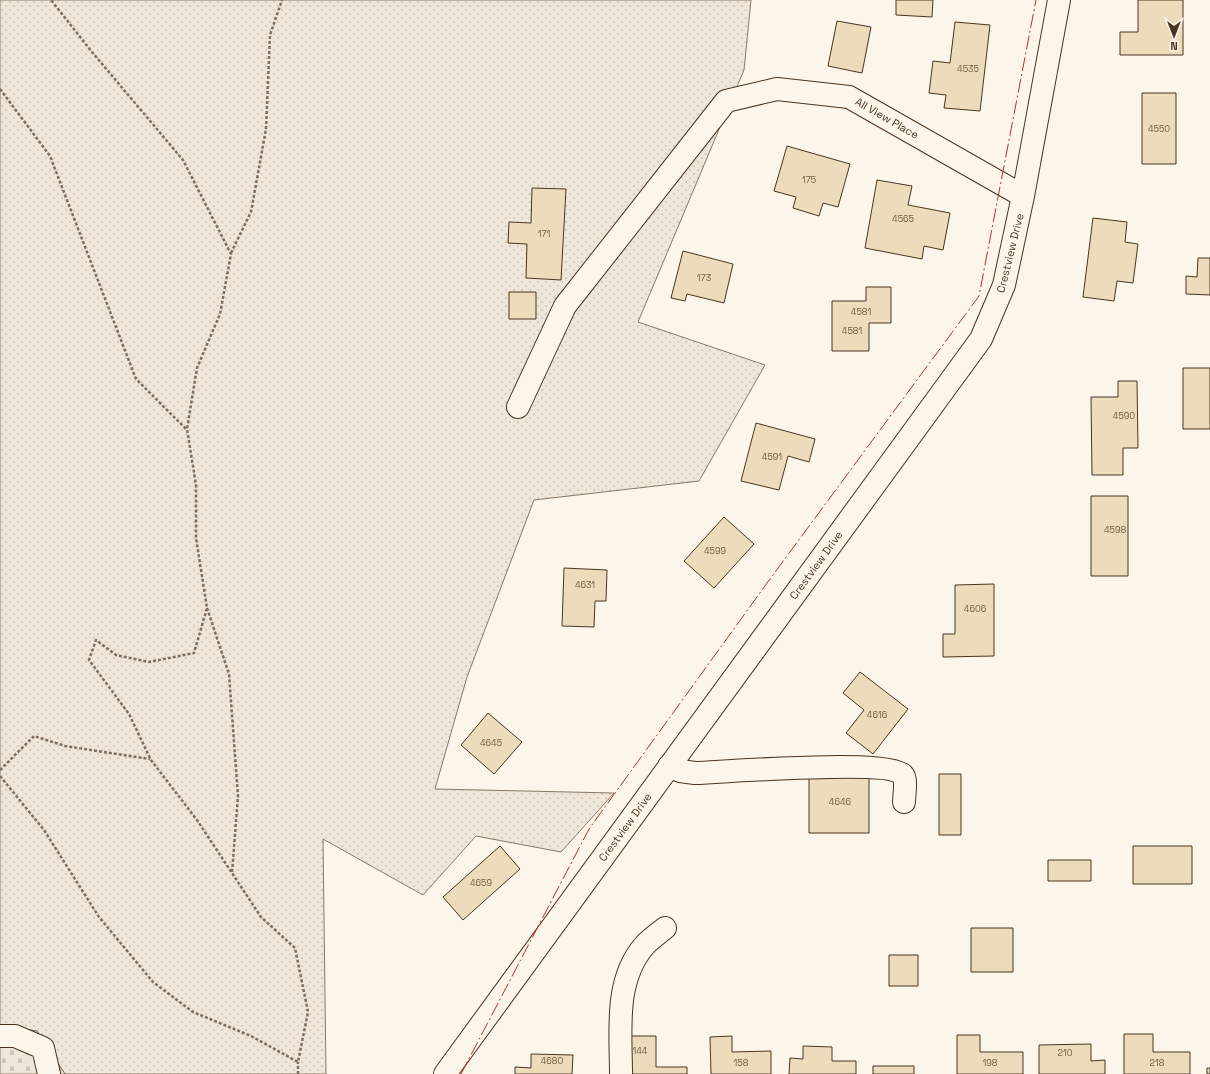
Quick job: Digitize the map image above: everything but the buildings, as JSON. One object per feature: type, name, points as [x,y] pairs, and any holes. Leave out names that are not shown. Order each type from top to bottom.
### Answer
[{"type":"street","name":"Crestview Drive","points":[[445,1074],[981,339],[1004,285],[1023,196],[1059,0]]},
{"type":"street","name":"All View Place","points":[[518,407],[565,306],[726,101],[777,89],[849,97],[1023,196]]},
{"type":"street","points":[[669,766],[680,771],[695,773],[804,767],[896,770],[905,778],[904,802]]},
{"type":"street","points":[[621,1074],[620,1022],[623,991],[630,968],[644,946],[665,928]]},
{"type":"street","points":[[0,1036],[15,1036],[43,1048],[49,1074]]},
{"type":"path","points":[[51,0],[92,52],[183,160],[230,254]]},
{"type":"path","points":[[232,873],[238,796],[229,674],[207,608],[196,538],[196,486],[187,429],[197,368],[220,314],[230,254],[251,212],[266,129],[270,35],[282,0]]},
{"type":"path","points":[[0,89],[50,156],[136,380],[187,429]]},
{"type":"path","points":[[207,608],[194,653],[149,662],[116,655],[96,640],[88,660],[129,714],[151,760],[197,820],[261,917],[295,948],[308,1012],[298,1062],[298,1074]]},
{"type":"path","points":[[0,770],[34,736],[65,746],[151,760]]},
{"type":"path","points":[[0,776],[44,830],[99,917],[153,982],[193,1012],[251,1036],[298,1062]]},
{"type":"green space","points":[[0,0],[751,0],[744,70],[638,322],[765,365],[699,481],[534,500],[467,677],[435,789],[614,793],[561,852],[476,836],[423,895],[323,839],[326,1074],[65,1074],[37,1031],[0,1026]]},
{"type":"green space","points":[[0,1026],[37,1031],[65,1074],[0,1074]]},
{"type":"power","points":[[461,1074],[589,829],[770,579],[979,296],[1036,0]]}]
